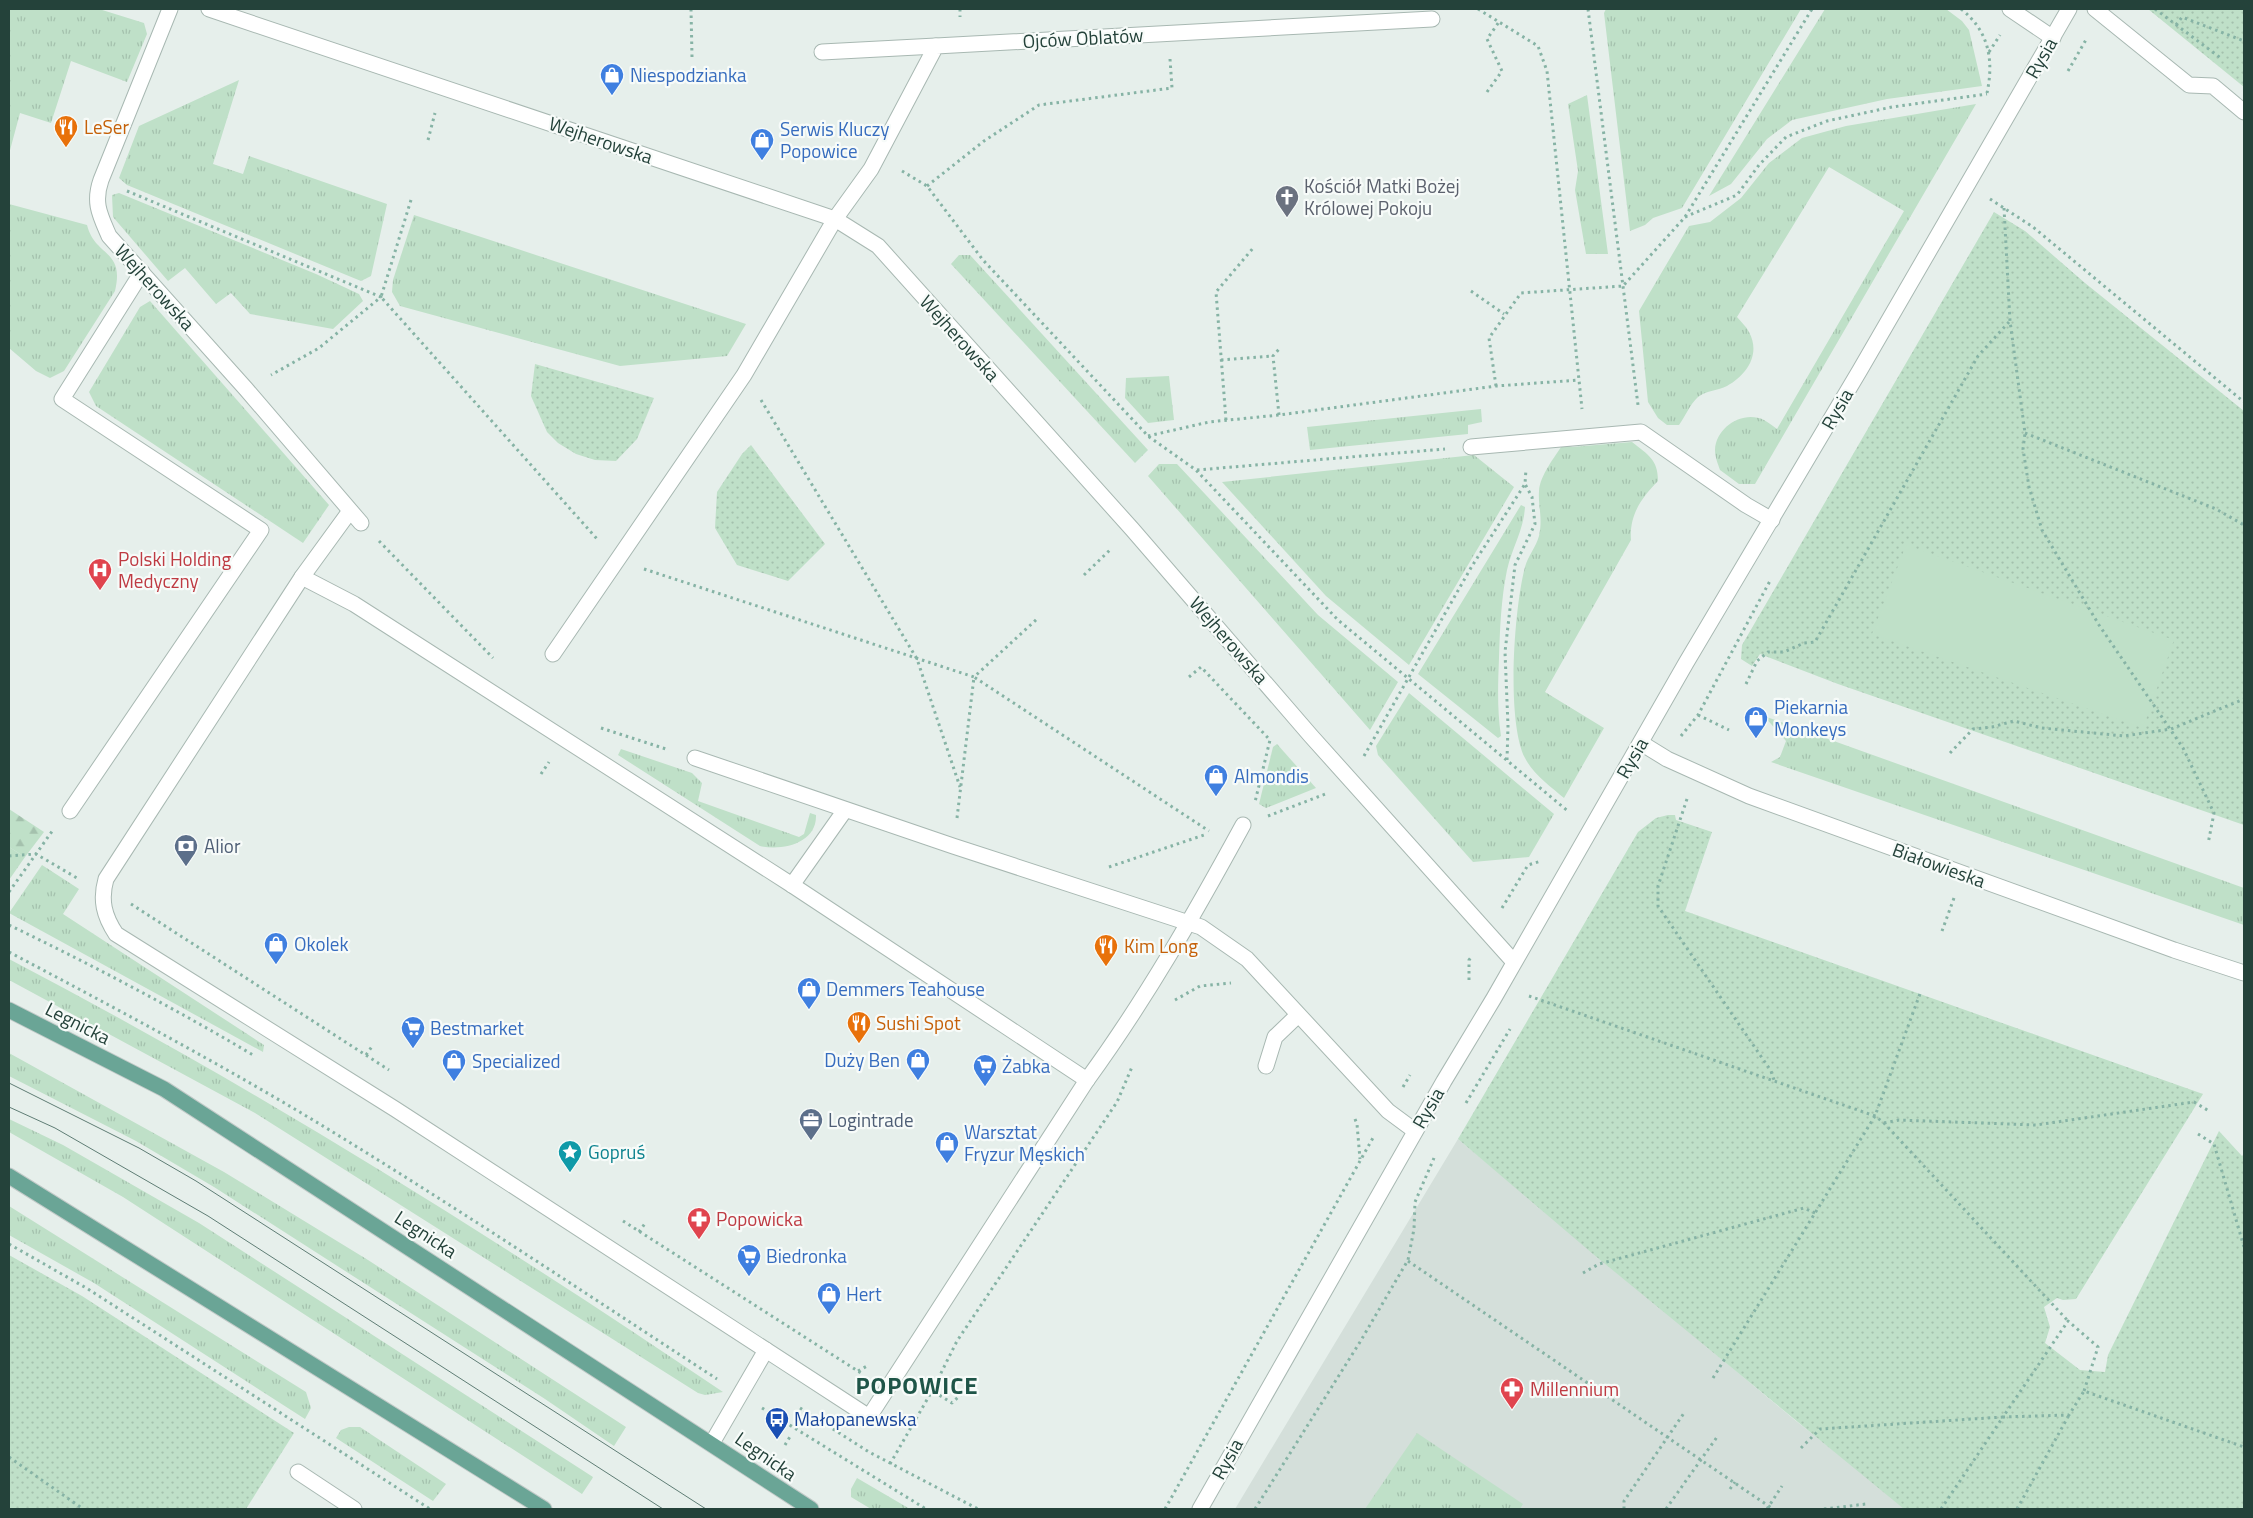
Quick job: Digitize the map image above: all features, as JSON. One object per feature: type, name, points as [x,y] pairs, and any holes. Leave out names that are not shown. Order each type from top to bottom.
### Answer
[{"type":"main road","name":"Legnicka","points":[[9,1010],[164,1089],[712,1443],[782,1492],[811,1509]]},
{"type":"main road","points":[[9,1176],[544,1509]]},
{"type":"street","name":"Wejherowska","points":[[170,9],[101,180],[98,190],[97,210],[109,236],[246,389],[361,522]]},
{"type":"street","name":"Wejherowska","points":[[209,9],[835,219],[878,246],[1132,529],[1350,779],[1513,961]]},
{"type":"street","points":[[2010,9],[2053,38]]},
{"type":"street","name":"Rysia","points":[[1200,1509],[1513,961],[2069,9]]},
{"type":"street","points":[[2095,9],[2189,85],[2213,86],[2244,112]]},
{"type":"street","name":"Ojców Oblatów","points":[[822,52],[1432,19]]},
{"type":"street","points":[[552,654],[744,375],[835,219],[871,169],[936,46]]},
{"type":"street","points":[[70,811],[261,530],[62,399],[142,272]]},
{"type":"street","points":[[1471,447],[1641,432],[1738,500],[1772,520]]},
{"type":"street","points":[[350,511],[302,577],[106,879],[102,892],[107,919],[116,934],[361,1088],[869,1417],[1087,1080],[1117,1039],[1190,922],[1243,825]]},
{"type":"street","points":[[302,577],[354,604],[792,885],[1087,1080]]},
{"type":"street","name":"Białowieska","points":[[1641,743],[1667,759],[1749,796],[2174,950],[2244,973]]},
{"type":"street","points":[[695,758],[844,810],[1201,927],[1246,959],[1297,1016],[1388,1111],[1415,1131]]},
{"type":"street","points":[[792,885],[844,810]]},
{"type":"street","points":[[1266,1066],[1275,1037],[1297,1016]]},
{"type":"street","points":[[712,1443],[766,1350]]},
{"type":"street","points":[[298,1472],[354,1509]]},
{"type":"path","points":[[691,9],[692,57]]},
{"type":"path","points":[[1478,9],[1538,46],[1547,71],[1584,437]]},
{"type":"path","points":[[1588,9],[1641,432]]},
{"type":"path","points":[[1496,386],[1489,338],[1504,314],[1521,293],[1623,286],[1685,217],[1812,9]]},
{"type":"path","points":[[1961,9],[1969,15],[1985,36],[1991,72],[1986,94]]},
{"type":"path","points":[[2155,9],[2229,65]]},
{"type":"path","points":[[2176,25],[2182,17],[2244,41]]},
{"type":"path","points":[[1487,92],[1502,70],[1487,38],[1499,22]]},
{"type":"path","points":[[927,186],[984,141],[1039,105],[1172,88],[1169,34]]},
{"type":"path","points":[[1685,217],[1736,195],[1759,164],[1786,137],[1827,121],[1892,107],[1995,92]]},
{"type":"path","points":[[878,156],[927,186],[983,260],[1148,436],[1196,470],[1338,620],[1569,812]]},
{"type":"path","points":[[101,180],[381,297],[319,348],[246,389]]},
{"type":"path","points":[[1990,198],[2033,227],[2244,402]]},
{"type":"path","points":[[2004,208],[2010,321],[2025,433],[2023,449],[2029,487],[2042,530],[2099,625],[2183,748],[2214,813],[2208,844]]},
{"type":"path","points":[[1226,420],[1216,292],[1254,247]]},
{"type":"path","points":[[1471,291],[1504,314]]},
{"type":"path","points":[[1746,684],[1758,661],[1768,652],[1784,652],[1804,643],[1815,642],[1978,356],[2010,321]]},
{"type":"path","points":[[1220,360],[1273,356],[1280,348]]},
{"type":"path","points":[[1273,356],[1279,415]]},
{"type":"path","points":[[744,375],[917,659],[960,787]]},
{"type":"path","points":[[1148,436],[1209,422],[1279,415],[1496,386],[1579,380]]},
{"type":"path","points":[[2025,433],[2216,509],[2244,525]]},
{"type":"path","points":[[1196,470],[1471,447]]},
{"type":"path","points":[[1350,779],[1472,566],[1525,484],[1532,498],[1534,524],[1515,564],[1505,652],[1508,726],[1507,760]]},
{"type":"path","points":[[361,522],[499,665]]},
{"type":"path","points":[[1084,575],[1132,529]]},
{"type":"path","points":[[1189,677],[1201,667],[1270,740],[1254,804]]},
{"type":"path","points":[[953,846],[974,677],[1212,832]]},
{"type":"path","points":[[1950,753],[1973,729],[2014,721],[2042,728],[2124,736],[2171,730],[2244,699]]},
{"type":"path","points":[[1698,715],[1730,730]]},
{"type":"path","points":[[596,726],[695,758]]},
{"type":"path","points":[[542,774],[552,758]]},
{"type":"path","points":[[1696,772],[1658,886],[1658,906],[1771,1070],[1774,1080]]},
{"type":"path","points":[[9,892],[58,822]]},
{"type":"path","points":[[9,856],[36,854],[102,892]]},
{"type":"path","points":[[1942,931],[1962,874]]},
{"type":"path","points":[[9,925],[72,955],[194,1021],[259,1059]]},
{"type":"path","points":[[9,952],[167,1036],[317,1122],[499,1237],[723,1383]]},
{"type":"path","points":[[1470,960],[1470,980]]},
{"type":"path","points":[[1167,1004],[1200,986],[1236,983]]},
{"type":"path","points":[[1713,1378],[1875,1116],[1921,991]]},
{"type":"path","points":[[1529,996],[1774,1080],[1875,1116],[1884,1122],[2068,1321],[2098,1347],[2084,1391],[2017,1509]]},
{"type":"path","points":[[366,1055],[373,1045]]},
{"type":"path","points":[[890,1464],[932,1391],[957,1341],[1117,1102],[1134,1063]]},
{"type":"path","points":[[1165,1509],[1410,1075]]},
{"type":"path","points":[[1884,1122],[1899,1120],[2036,1125],[2194,1102],[2209,1111]]},
{"type":"path","points":[[2198,1134],[2214,1144],[2244,1246]]},
{"type":"path","points":[[1583,1273],[1599,1264],[1804,1208],[1816,1214]]},
{"type":"path","points":[[639,1232],[646,1222]]},
{"type":"path","points":[[9,1244],[88,1289],[430,1509]]},
{"type":"path","points":[[1408,1260],[1702,1459],[1768,1508],[1773,1509]]},
{"type":"path","points":[[1941,1509],[2068,1321]]},
{"type":"path","points":[[858,1372],[873,1363]]},
{"type":"path","points":[[917,1382],[952,1403],[978,1378]]},
{"type":"path","points":[[2084,1391],[2244,1447]]},
{"type":"path","points":[[758,1405],[926,1509]]},
{"type":"path","points":[[798,1424],[805,1412]]},
{"type":"path","points":[[1624,1509],[1624,1501],[1684,1413]]},
{"type":"path","points":[[1801,1448],[1820,1429],[2003,1417],[2069,1415]]},
{"type":"path","points":[[784,1445],[791,1435]]},
{"type":"path","points":[[1666,1509],[1717,1437]]},
{"type":"path","points":[[851,1442],[978,1509]]},
{"type":"path","points":[[9,1457],[83,1509]]},
{"type":"path","points":[[1730,1489],[1735,1482]]},
{"type":"path","points":[[1768,1508],[1782,1486]]},
{"type":"path","points":[[1824,1509],[1866,1504]]},
{"type":"shaded area","points":[[1458,1139],[1796,1421],[1908,1509],[1235,1509]]},
{"type":"green space","points":[[9,9],[99,9],[144,23],[147,34],[127,82],[71,61],[51,123],[20,113],[9,154]]},
{"type":"green space","points":[[1606,9],[1801,9],[1682,208],[1653,218],[1645,225],[1630,231],[1604,13]]},
{"type":"green space","points":[[1825,9],[1946,9],[1962,21],[1969,30],[1982,86],[1887,99],[1792,120],[1767,139],[1731,184],[1709,196]]},
{"type":"green space","points":[[2148,9],[2244,9],[2244,87]]},
{"type":"green space","points":[[239,80],[213,164],[243,174],[249,156],[387,204],[371,276],[361,281],[127,185],[119,178],[139,126]]},
{"type":"green space","points":[[1587,95],[1608,254],[1586,254],[1575,190],[1578,171],[1568,104]]},
{"type":"green space","points":[[1976,104],[1755,484],[1739,484],[1720,470],[1715,450],[1720,434],[1732,423],[1748,417],[1764,420],[1777,429],[1904,211],[1829,167],[1737,317],[1748,330],[1752,340],[1753,356],[1746,370],[1727,386],[1698,397],[1692,403],[1679,425],[1667,425],[1658,418],[1648,402],[1639,311],[1689,226],[1710,222],[1741,198],[1769,163],[1802,138],[1846,126]]},
{"type":"green space","points":[[119,193],[316,274],[359,294],[363,301],[333,329],[250,314],[231,293],[216,304],[185,268],[168,281],[113,217],[112,195]]},
{"type":"green space","points":[[9,204],[87,225],[96,243],[113,260],[116,267],[115,291],[64,371],[50,378],[36,371],[9,348]]},
{"type":"green space","points":[[1994,212],[2025,231],[2085,283],[2244,411],[2244,825],[1838,684],[1760,654],[1752,666],[1741,659],[1742,645]]},
{"type":"green space","points":[[414,215],[746,324],[727,356],[620,366],[400,306],[392,292],[393,280]]},
{"type":"green space","points":[[959,255],[970,255],[1148,450],[1135,463],[951,264]]},
{"type":"green space","points":[[150,301],[329,505],[303,543],[96,406],[89,392],[140,307]]},
{"type":"green space","points":[[535,364],[654,398],[637,439],[616,461],[595,460],[576,454],[558,443],[547,432],[531,396]]},
{"type":"green space","points":[[1169,376],[1174,420],[1148,423],[1125,398],[1126,378]]},
{"type":"green space","points":[[1481,409],[1482,422],[1468,425],[1468,434],[1310,450],[1307,427]]},
{"type":"green space","points":[[1632,442],[1654,462],[1658,481],[1637,508],[1632,523],[1631,540],[1545,692],[1604,728],[1564,798],[1528,764],[1519,741],[1515,718],[1515,636],[1525,567],[1539,536],[1541,524],[1540,485],[1548,466],[1563,444],[1572,447]]},
{"type":"green space","points":[[751,445],[825,544],[788,581],[737,565],[715,528],[717,492],[742,454]]},
{"type":"green space","points":[[1474,455],[1514,487],[1409,665],[1326,596],[1222,482]]},
{"type":"green space","points":[[1159,464],[1177,464],[1318,615],[1398,682],[1370,730],[1148,476]]},
{"type":"green space","points":[[1521,505],[1525,507],[1524,515],[1507,570],[1502,603],[1498,688],[1501,736],[1498,738],[1418,674]]},
{"type":"green space","points":[[1906,545],[2174,640],[2143,728],[1872,634]]},
{"type":"green space","points":[[1409,693],[1554,814],[1529,857],[1473,862],[1378,755],[1376,746]]},
{"type":"green space","points":[[1764,716],[2244,888],[2244,925],[1771,762],[1780,757],[1786,741]]},
{"type":"green space","points":[[1277,744],[1316,788],[1266,808],[1259,804],[1273,747]]},
{"type":"green space","points":[[621,749],[692,773],[702,783],[698,801],[799,837],[804,834],[810,813],[816,815],[815,825],[805,838],[797,843],[779,847],[760,846],[618,755]]},
{"type":"green space","points":[[9,809],[44,832],[25,857],[9,847]]},
{"type":"green space","points":[[1675,815],[1676,820],[1712,832],[1685,911],[2203,1094],[2076,1299],[2063,1300],[2057,1298],[2044,1307],[2050,1327],[2045,1343],[2080,1370],[2105,1372],[2108,1355],[2219,1131],[2242,1156],[2244,1154],[2244,1509],[1904,1509],[1593,1254],[1458,1139],[1638,832],[1656,818]]},
{"type":"green space","points":[[9,847],[25,857],[9,880]]},
{"type":"green space","points":[[42,865],[79,889],[63,914],[264,1045],[263,1052],[9,913]]},
{"type":"green space","points":[[9,959],[192,1059],[372,1165],[461,1220],[723,1392],[705,1395],[698,1393],[255,1113],[9,980]]},
{"type":"green space","points":[[9,1053],[224,1172],[368,1260],[626,1427],[614,1446],[545,1399],[214,1187],[136,1141],[9,1076]]},
{"type":"green space","points":[[9,1119],[63,1145],[199,1223],[593,1477],[592,1479],[582,1494],[123,1197],[9,1132]]},
{"type":"green space","points":[[9,1206],[306,1392],[311,1408],[305,1419],[94,1283],[9,1235]]},
{"type":"green space","points":[[9,1255],[82,1296],[294,1433],[246,1509],[9,1509]]},
{"type":"green space","points":[[349,1427],[360,1427],[446,1484],[433,1501],[336,1438],[341,1430]]},
{"type":"green space","points":[[1417,1433],[1523,1504],[1520,1509],[1365,1509]]},
{"type":"green space","points":[[857,1478],[910,1509],[871,1509],[851,1497],[851,1489]]},
{"type":"tram line","points":[[9,1083],[139,1148],[196,1181],[706,1509]]},
{"type":"tram line","points":[[9,1107],[55,1128],[208,1216],[663,1509]]},
{"type":"place","name":"Niespodzianka","points":[[612,96]]},
{"type":"place","name":"LeSer","points":[[66,148]]},
{"type":"place","name":"Serwis Kluczy Popowice","points":[[762,161]]},
{"type":"place","name":"Kościół Matki Bożej Królowej Pokoju","points":[[1287,218]]},
{"type":"place","name":"Polski Holding Medyczny","points":[[100,591]]},
{"type":"place","name":"Piekarnia Monkeys","points":[[1756,739]]},
{"type":"place","name":"Almondis","points":[[1216,797]]},
{"type":"place","name":"Alior","points":[[186,867]]},
{"type":"place","name":"Okolek","points":[[276,965]]},
{"type":"place","name":"Kim Long","points":[[1106,967]]},
{"type":"place","name":"Demmers Teahouse","points":[[809,1010]]},
{"type":"place","name":"Sushi Spot","points":[[859,1044]]},
{"type":"place","name":"Bestmarket","points":[[413,1049]]},
{"type":"place","name":"Duży Ben","points":[[918,1081]]},
{"type":"place","name":"Specialized","points":[[454,1082]]},
{"type":"place","name":"Żabka","points":[[985,1087]]},
{"type":"place","name":"Logintrade","points":[[811,1141]]},
{"type":"place","name":"Warsztat Fryzur Męskich","points":[[947,1164]]},
{"type":"place","name":"Gopruś","points":[[570,1173]]},
{"type":"place","name":"Popowicka","points":[[699,1240]]},
{"type":"place","name":"Biedronka","points":[[749,1277]]},
{"type":"place","name":"Hert","points":[[829,1315]]},
{"type":"place","name":"Millennium","points":[[1512,1410]]},
{"type":"place","name":"Małopanewska","points":[[777,1440]]},
{"type":"district","name":"POPOWICE","points":[[917,1386]]}]
